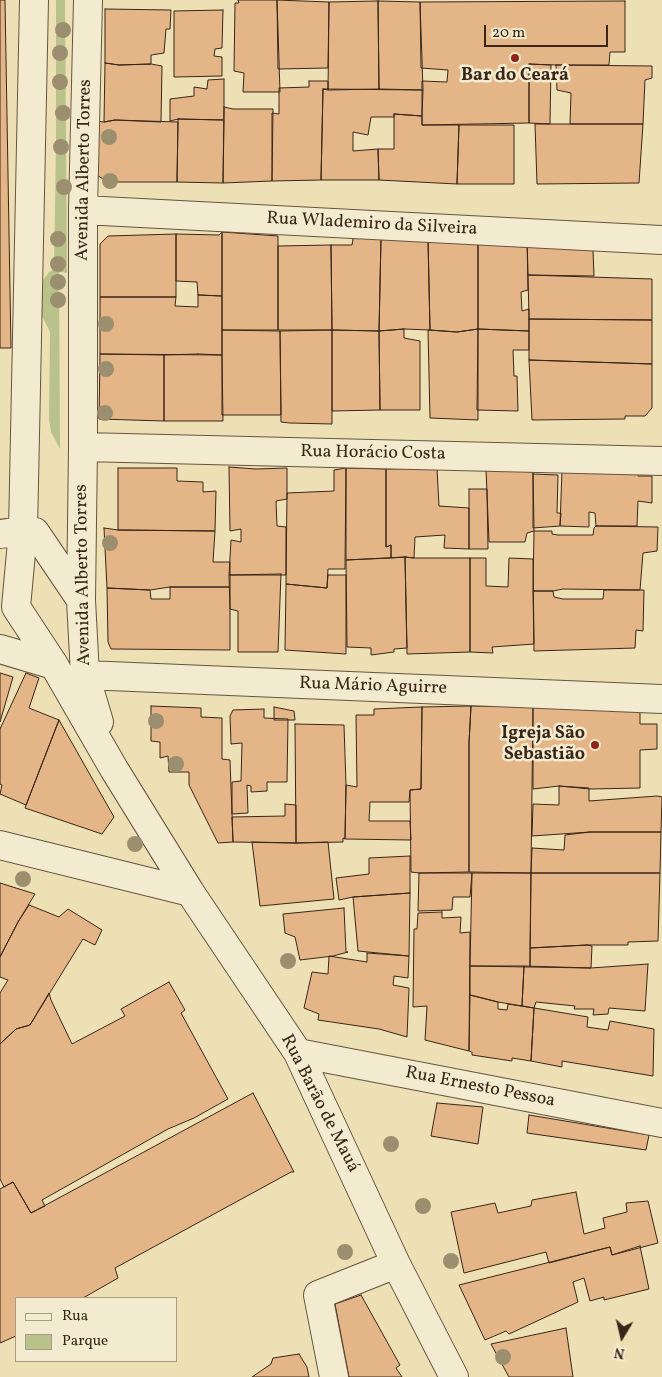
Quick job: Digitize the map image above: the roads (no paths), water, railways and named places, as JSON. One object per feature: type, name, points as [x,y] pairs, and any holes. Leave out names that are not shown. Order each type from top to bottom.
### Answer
[{"type":"street","name":"Avenida Alberto Torres","points":[[34,0],[11,532],[16,607],[54,665],[114,769]]},
{"type":"street","name":"Avenida Alberto Torres","points":[[88,0],[83,210],[83,447],[80,600],[85,675],[114,769]]},
{"type":"street","name":"Rua Wlademiro da Silveira","points":[[83,210],[662,240]]},
{"type":"street","name":"Rua Horácio Costa","points":[[83,447],[662,461]]},
{"type":"street","points":[[11,532],[35,532],[80,600]]},
{"type":"street","points":[[0,648],[54,665]]},
{"type":"street","name":"Rua Mário Aguirre","points":[[85,675],[662,699]]},
{"type":"street","name":"Rua Barão de Mauá","points":[[114,769],[190,892],[298,1053],[396,1264],[454,1377]]},
{"type":"street","points":[[0,845],[190,892]]},
{"type":"street","name":"Rua Ernesto Pessoa","points":[[298,1053],[662,1123]]},
{"type":"street","points":[[334,1377],[318,1295],[396,1264]]},
{"type":"place","name":"Bar do Ceará","points":[[515,58]]},
{"type":"place","name":"Igreja São Sebastião","points":[[595,745]]}]
